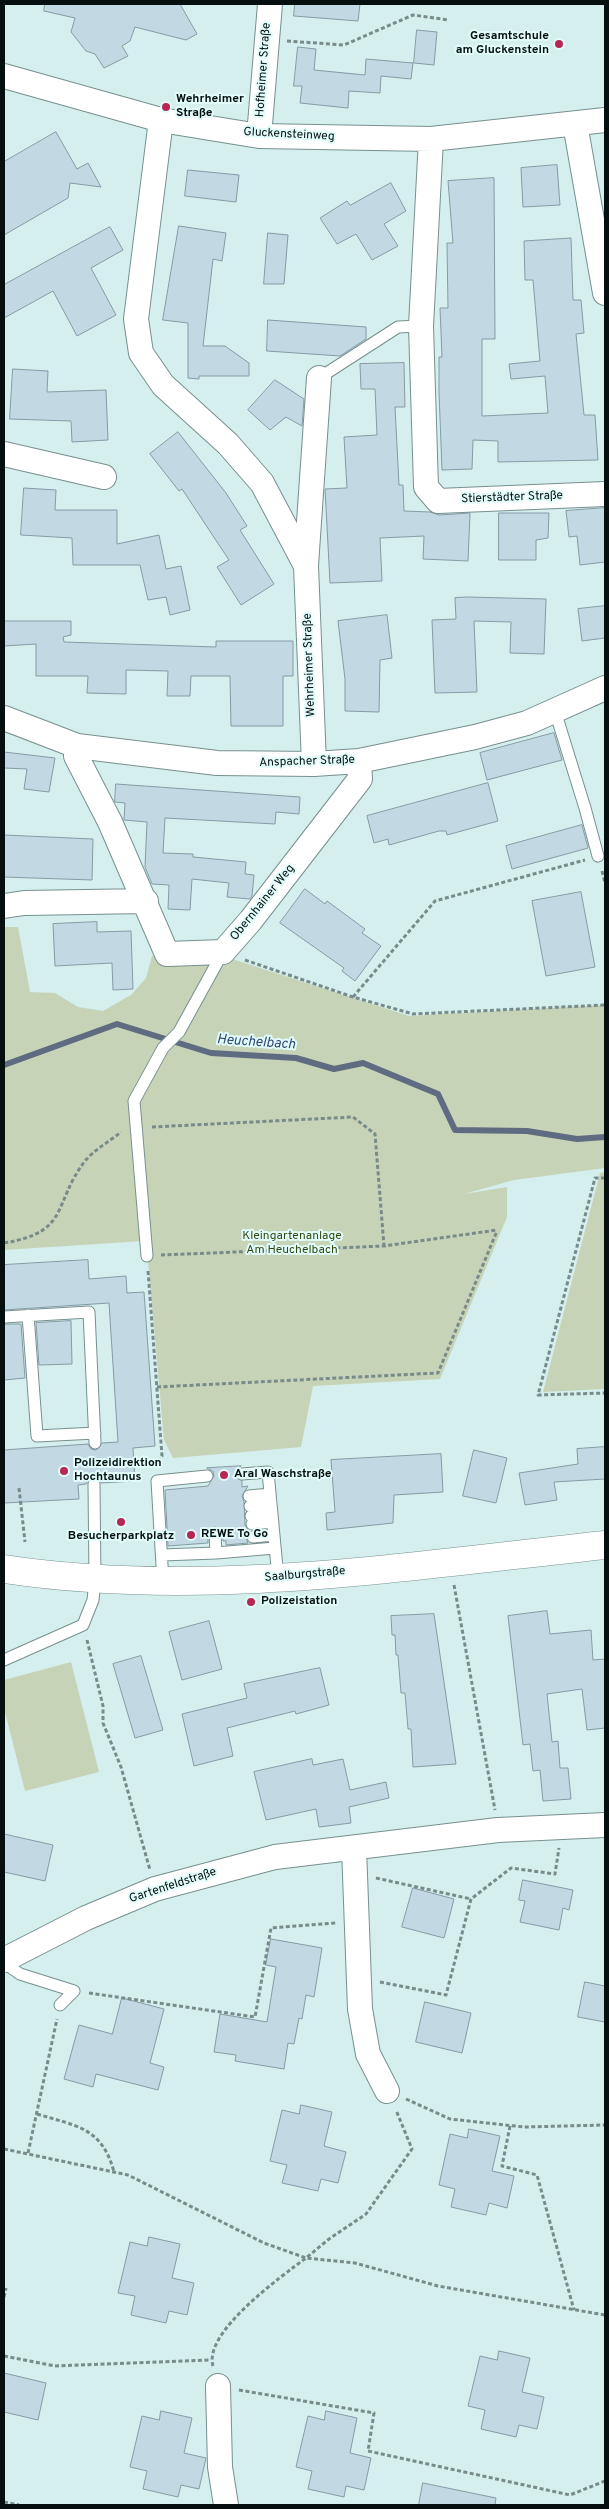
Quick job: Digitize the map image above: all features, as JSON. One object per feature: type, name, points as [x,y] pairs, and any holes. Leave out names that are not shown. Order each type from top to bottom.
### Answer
[{"type":"street","name":"Hofheimer Straße","points":[[259,136],[270,4]]},
{"type":"street","name":"Gluckensteinweg","points":[[4,76],[161,120],[259,136],[431,139],[605,120]]},
{"type":"street","name":"Wehrheimer Straße","points":[[161,120],[136,319],[141,353],[163,385],[228,444],[262,483],[306,566]]},
{"type":"street","points":[[575,124],[605,293]]},
{"type":"street","points":[[422,326],[431,139]]},
{"type":"street","name":"Stierstädter Straße","points":[[422,326],[426,487],[438,501],[605,494]]},
{"type":"street","name":"Wehrheimer Straße","points":[[314,764],[306,566],[319,378]]},
{"type":"street","points":[[4,454],[104,477]]},
{"type":"street","name":"Anspacher Straße","points":[[4,718],[77,746],[217,764],[314,764],[359,760],[475,737],[527,723],[605,688]]},
{"type":"street","name":"Obernhainer Weg","points":[[77,746],[76,756],[110,822],[146,901],[167,954],[222,952],[251,920],[360,779],[359,760]]},
{"type":"street","points":[[4,906],[24,903],[146,901]]},
{"type":"street","name":"Saalburgstraße","points":[[4,1569],[96,1580],[162,1582],[278,1578],[605,1545]]},
{"type":"street","name":"Gartenfeldstraße","points":[[4,1962],[86,1918],[155,1890],[275,1857],[498,1830],[605,1825]]},
{"type":"street","points":[[354,1848],[360,2009],[368,2054],[387,2091]]},
{"type":"street","points":[[218,2386],[220,2467],[226,2505]]},
{"type":"lane","points":[[319,378],[398,327],[422,326]]},
{"type":"lane","points":[[555,711],[598,856]]},
{"type":"lane","points":[[147,1256],[134,1102],[163,1048],[179,1032],[222,952]]},
{"type":"lane","points":[[4,1317],[28,1315],[89,1312],[95,1438],[37,1436],[28,1315]]},
{"type":"lane","points":[[242,1474],[268,1472],[278,1578]]},
{"type":"lane","points":[[162,1582],[157,1482],[207,1476]]},
{"type":"lane","points":[[4,1660],[83,1625],[93,1600],[96,1580],[94,1484]]},
{"type":"lane","points":[[272,1508],[251,1510],[272,1508]]},
{"type":"lane","points":[[253,1537],[274,1534]]},
{"type":"lane","points":[[216,1553],[219,1538]]},
{"type":"lane","points":[[162,1555],[276,1548]]},
{"type":"lane","points":[[4,1962],[20,1974],[74,1991],[60,2005]]},
{"type":"path","points":[[266,40],[344,45],[413,15],[449,20]]},
{"type":"path","points":[[353,997],[434,901],[598,856],[605,883]]},
{"type":"path","points":[[222,952],[353,997],[413,1014],[605,1005]]},
{"type":"path","points":[[4,1243],[19,1241],[46,1230],[60,1211],[70,1187],[86,1160],[136,1124],[353,1117],[375,1134],[384,1246]]},
{"type":"path","points":[[605,1178],[595,1178],[538,1395],[605,1393]]},
{"type":"path","points":[[150,1470],[162,1456],[147,1256],[384,1246],[497,1230],[438,1373],[157,1387]]},
{"type":"path","points":[[19,1488],[25,1542]]},
{"type":"path","points":[[454,1584],[498,1830]]},
{"type":"path","points":[[89,1646],[103,1706],[103,1723],[120,1767],[155,1890]]},
{"type":"path","points":[[359,1978],[446,1995],[471,1899],[511,1868],[556,1874],[562,1827]]},
{"type":"path","points":[[355,1874],[471,1899]]},
{"type":"path","points":[[74,1991],[256,2017],[271,1928],[356,1921]]},
{"type":"path","points":[[28,2153],[55,2029]]},
{"type":"path","points":[[387,2091],[450,2119],[510,2126],[605,2125]]},
{"type":"path","points":[[387,2091],[412,2148],[366,2214],[328,2239],[306,2258],[259,2292],[223,2332],[211,2360],[218,2386],[374,2413],[368,2451],[570,2495],[605,2481]]},
{"type":"path","points":[[37,2114],[86,2129],[109,2154],[114,2172]]},
{"type":"path","points":[[510,2126],[502,2166],[537,2175],[574,2310]]},
{"type":"path","points":[[4,2149],[128,2175],[264,2243],[306,2258],[355,2263],[438,2286],[605,2315]]},
{"type":"path","points":[[4,2297],[6,2288]]},
{"type":"path","points":[[4,2356],[55,2366],[211,2360]]},
{"type":"path","points":[[4,2502],[19,2505]]},
{"type":"green space","name":"Kleingartenanlage Am Heuchelbach","points":[[4,927],[18,927],[30,992],[55,993],[78,1007],[103,1011],[131,995],[146,978],[152,956],[223,956],[409,1016],[605,1005],[605,1168],[514,1180],[464,1194],[507,1187],[507,1217],[440,1379],[313,1386],[301,1447],[173,1458],[164,1440],[147,1249],[143,1241],[4,1250]]},
{"type":"green space","points":[[605,1172],[605,1389],[543,1392],[600,1173]]},
{"type":"green space","points":[[71,1662],[99,1772],[25,1791],[4,1708],[4,1680]]},
{"type":"building","points":[[45,4],[180,4],[197,34],[186,40],[135,27],[130,41],[122,46],[128,56],[104,68],[95,54],[86,51],[71,32],[75,18],[44,11]]},
{"type":"building","points":[[295,4],[360,4],[358,21],[294,16]]},
{"type":"building","points":[[417,30],[437,32],[434,65],[414,63]]},
{"type":"building","points":[[298,47],[316,49],[314,70],[365,75],[366,59],[413,63],[411,79],[381,76],[380,93],[349,91],[348,108],[300,103],[302,86],[294,86]]},
{"type":"building","points":[[56,132],[77,169],[88,163],[101,187],[70,183],[68,198],[4,235],[4,162]]},
{"type":"building","points":[[557,165],[560,205],[523,207],[521,168]]},
{"type":"building","points":[[188,170],[239,175],[236,202],[185,196]]},
{"type":"building","points":[[494,178],[495,339],[482,339],[482,416],[548,413],[545,376],[511,379],[509,364],[540,361],[533,280],[525,280],[524,241],[571,238],[573,300],[581,300],[584,333],[576,334],[584,415],[595,415],[598,460],[498,462],[498,441],[473,440],[472,469],[442,470],[439,392],[439,357],[442,357],[440,308],[448,308],[447,243],[453,243],[448,181]]},
{"type":"building","points":[[391,183],[406,211],[384,224],[398,246],[372,260],[356,234],[337,244],[320,218],[347,201],[350,205]]},
{"type":"building","points":[[179,226],[226,233],[222,261],[213,259],[203,346],[225,346],[249,363],[249,376],[199,376],[199,379],[188,378],[188,323],[163,320]]},
{"type":"building","points":[[110,227],[123,250],[91,268],[116,315],[77,336],[53,291],[4,318],[4,285]]},
{"type":"building","points":[[268,233],[288,235],[284,284],[264,284]]},
{"type":"building","points":[[268,320],[366,327],[366,339],[340,356],[267,351]]},
{"type":"building","points":[[404,363],[405,407],[395,407],[399,485],[403,485],[404,511],[430,512],[439,515],[470,513],[468,561],[423,559],[424,536],[380,538],[382,581],[330,583],[325,489],[347,488],[344,437],[377,435],[375,389],[361,389],[360,364]]},
{"type":"building","points":[[13,369],[48,371],[47,392],[106,390],[108,440],[72,442],[71,421],[10,419]]},
{"type":"building","points":[[275,380],[304,399],[302,426],[286,417],[270,430],[248,410]]},
{"type":"building","points":[[178,432],[226,493],[247,526],[240,530],[274,584],[241,605],[217,567],[229,560],[182,489],[179,491],[150,454]]},
{"type":"building","points":[[24,488],[56,490],[55,510],[117,510],[117,544],[159,535],[166,569],[181,566],[190,610],[170,615],[166,597],[148,600],[140,565],[73,565],[72,538],[21,535]]},
{"type":"building","points":[[605,508],[605,562],[580,565],[577,536],[569,537],[566,511]]},
{"type":"building","points":[[499,513],[549,513],[548,538],[536,540],[536,560],[499,560]]},
{"type":"building","points":[[455,598],[546,599],[544,654],[510,653],[511,622],[474,621],[477,692],[435,693],[432,620],[456,619]]},
{"type":"building","points":[[605,606],[605,638],[582,641],[578,609]]},
{"type":"building","points":[[387,615],[392,658],[380,660],[379,712],[345,711],[345,679],[338,621]]},
{"type":"building","points":[[4,621],[71,621],[71,635],[63,637],[64,642],[216,647],[216,641],[293,641],[293,676],[283,676],[283,726],[231,726],[230,676],[191,676],[190,696],[167,696],[168,671],[126,670],[126,694],[87,693],[88,676],[36,676],[36,644],[4,646]]},
{"type":"building","points":[[554,733],[562,760],[487,780],[480,753]]},
{"type":"building","points":[[4,752],[55,758],[49,792],[24,789],[27,769],[4,768]]},
{"type":"building","points":[[488,783],[498,821],[447,835],[446,831],[439,831],[389,845],[388,839],[374,843],[367,816]]},
{"type":"building","points":[[116,784],[300,797],[299,814],[276,812],[275,824],[165,818],[163,853],[193,854],[193,857],[246,862],[245,874],[254,875],[250,899],[227,897],[229,883],[192,879],[190,910],[168,909],[169,885],[152,884],[145,867],[147,822],[124,820],[125,803],[115,802]]},
{"type":"building","points":[[582,825],[588,848],[512,869],[506,846]]},
{"type":"building","points":[[4,835],[93,839],[92,880],[4,877]]},
{"type":"building","points":[[305,889],[325,904],[327,901],[365,929],[362,933],[381,946],[355,981],[342,971],[344,968],[280,923]]},
{"type":"building","points":[[581,892],[595,967],[546,976],[532,901]]},
{"type":"building","points":[[97,922],[97,932],[131,931],[133,989],[113,990],[112,963],[55,966],[53,924]]},
{"type":"building","points":[[88,1260],[89,1279],[126,1276],[127,1293],[144,1292],[155,1446],[133,1448],[135,1481],[101,1483],[98,1478],[93,1477],[86,1484],[78,1485],[79,1499],[4,1503],[4,1450],[88,1444],[91,1449],[96,1450],[102,1443],[118,1442],[109,1303],[4,1310],[4,1265]]},
{"type":"building","points":[[71,1321],[72,1364],[39,1365],[36,1323]]},
{"type":"building","points":[[4,1324],[21,1324],[25,1378],[4,1380]]},
{"type":"building","points":[[605,1447],[605,1479],[554,1482],[557,1500],[525,1505],[519,1473],[578,1464],[577,1449]]},
{"type":"building","points":[[474,1450],[507,1458],[496,1503],[463,1496]]},
{"type":"building","points":[[441,1454],[443,1492],[394,1495],[393,1523],[327,1530],[326,1513],[335,1512],[331,1460]]},
{"type":"building","points":[[241,1466],[236,1470],[235,1475],[242,1481],[242,1487],[248,1486],[242,1496],[245,1525],[249,1531],[246,1537],[248,1543],[226,1545],[226,1541],[223,1541],[222,1530],[215,1527],[208,1531],[208,1543],[168,1546],[165,1490],[208,1486],[214,1476],[213,1471],[207,1468]]},
{"type":"building","points":[[547,1611],[550,1634],[591,1630],[593,1660],[605,1659],[605,1728],[587,1730],[582,1689],[547,1694],[552,1742],[558,1741],[560,1768],[568,1768],[571,1799],[543,1801],[540,1770],[533,1771],[530,1744],[523,1745],[508,1616]]},
{"type":"building","points":[[434,1614],[456,1764],[413,1767],[411,1729],[408,1729],[405,1693],[401,1693],[398,1655],[396,1655],[395,1635],[392,1635],[391,1616]]},
{"type":"building","points":[[209,1621],[222,1669],[182,1680],[169,1632]]},
{"type":"building","points":[[141,1656],[163,1730],[135,1738],[113,1664]]},
{"type":"building","points":[[320,1668],[329,1705],[296,1714],[295,1711],[227,1728],[233,1756],[194,1766],[182,1714],[247,1698],[244,1684]]},
{"type":"building","points":[[312,1759],[313,1765],[343,1759],[350,1790],[386,1782],[389,1798],[349,1807],[351,1823],[319,1827],[316,1809],[266,1820],[254,1772]]},
{"type":"building","points":[[4,1834],[53,1845],[45,1881],[4,1872]]},
{"type":"building","points":[[523,1880],[573,1890],[569,1910],[563,1908],[559,1930],[520,1922],[525,1901],[519,1900]]},
{"type":"building","points":[[413,1888],[454,1899],[444,1938],[402,1927]]},
{"type":"building","points":[[271,1939],[322,1948],[314,1997],[306,1995],[302,2019],[299,2018],[294,2044],[288,2043],[284,2069],[235,2061],[236,2055],[214,2052],[220,2014],[267,2022],[276,1967],[266,1965]]},
{"type":"building","points":[[585,1982],[605,1986],[605,2022],[578,2017]]},
{"type":"building","points":[[122,1998],[164,2009],[150,2063],[164,2067],[158,2090],[96,2074],[93,2087],[64,2079],[79,2025],[112,2034]]},
{"type":"building","points":[[425,2002],[471,2013],[462,2053],[416,2042]]},
{"type":"building","points":[[301,2105],[332,2112],[324,2146],[346,2152],[338,2183],[321,2179],[318,2191],[282,2183],[287,2165],[270,2161],[282,2110],[299,2114]]},
{"type":"building","points":[[469,2129],[500,2136],[492,2171],[514,2176],[507,2208],[489,2203],[486,2215],[451,2207],[455,2189],[439,2185],[450,2134],[467,2138]]},
{"type":"building","points":[[149,2237],[180,2244],[172,2278],[194,2283],[187,2315],[169,2311],[166,2323],[131,2315],[135,2296],[118,2293],[130,2242],[147,2246]]},
{"type":"building","points":[[499,2351],[530,2358],[522,2392],[544,2397],[537,2429],[519,2425],[516,2437],[481,2429],[485,2410],[468,2406],[480,2356],[497,2360]]},
{"type":"building","points":[[4,2373],[46,2383],[38,2420],[4,2412]]},
{"type":"building","points":[[161,2411],[192,2418],[184,2453],[206,2458],[199,2489],[181,2485],[178,2497],[143,2489],[147,2471],[130,2467],[142,2416],[159,2420]]},
{"type":"building","points":[[326,2411],[357,2418],[350,2453],[371,2458],[364,2490],[346,2486],[344,2497],[308,2489],[312,2471],[296,2467],[308,2416],[324,2420]]},
{"type":"building","points":[[423,2483],[496,2498],[495,2505],[419,2505]]},
{"type":"waterway","name":"Heuchelbach","points":[[4,1065],[117,1024],[211,1053],[296,1058],[334,1069],[363,1063],[438,1094],[455,1130],[527,1131],[577,1139],[605,1137]]},
{"type":"place","name":"Gesamtschule am Gluckenstein","points":[[559,44]]},
{"type":"place","name":"Wehrheimer Straße","points":[[166,107]]},
{"type":"place","name":"Polizeidirektion Hochtaunus","points":[[64,1471]]},
{"type":"place","name":"Aral Waschstraße","points":[[224,1475]]},
{"type":"place","name":"Besucherparkplatz","points":[[121,1522]]},
{"type":"place","name":"REWE To Go","points":[[191,1535]]},
{"type":"place","name":"Polizeistation","points":[[251,1602]]}]
